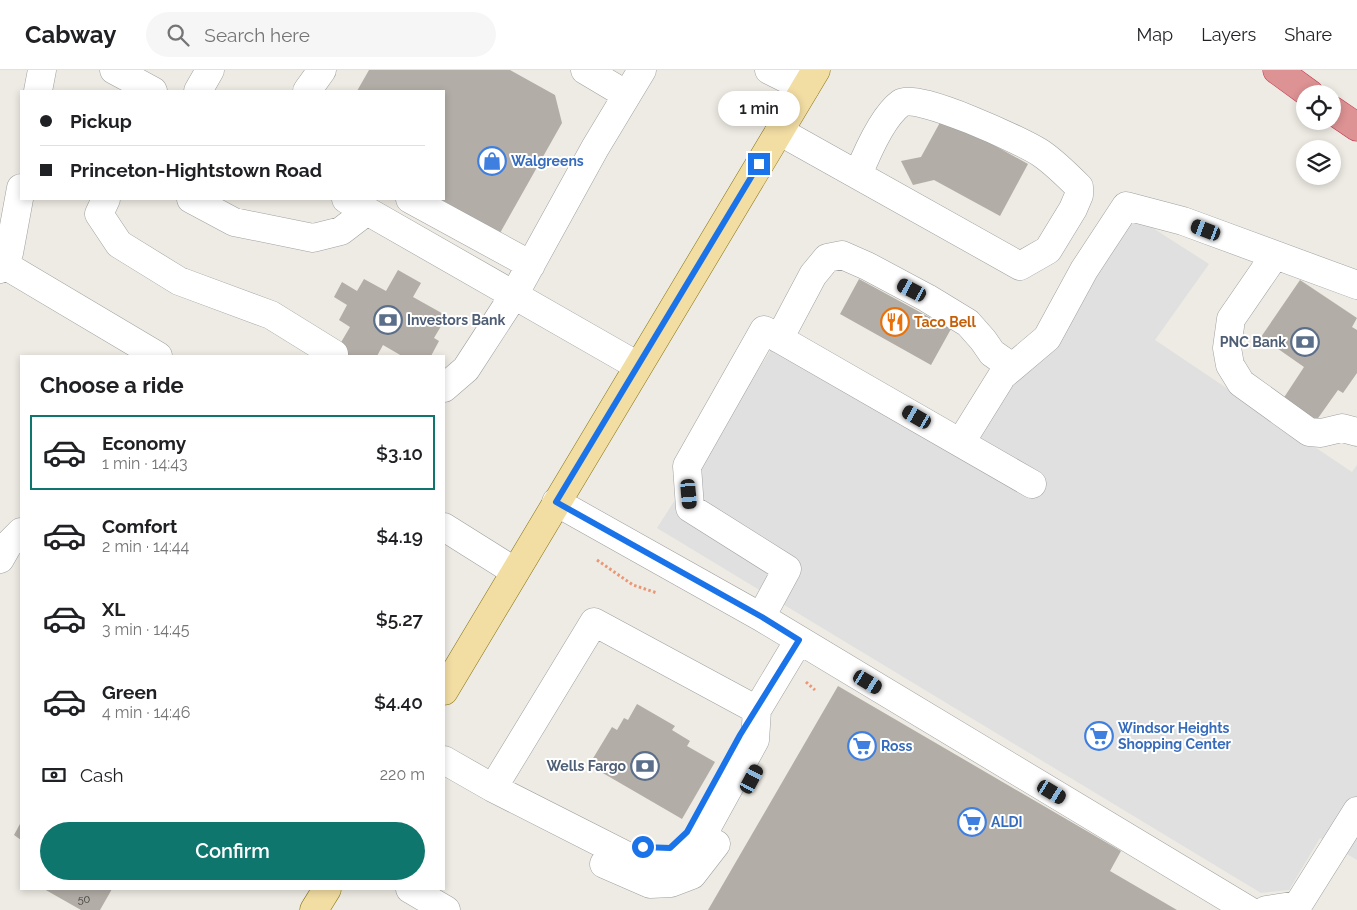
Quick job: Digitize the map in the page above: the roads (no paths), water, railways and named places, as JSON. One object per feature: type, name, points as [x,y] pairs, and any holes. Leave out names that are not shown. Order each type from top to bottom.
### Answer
[{"type":"highway","points":[[1276,70],[1297,85]]},
{"type":"highway","points":[[1341,116],[1357,127]]},
{"type":"main road","points":[[445,689],[514,571],[811,79]]},
{"type":"main road","points":[[314,910],[326,890]]},
{"type":"lane","points":[[38,90],[42,70]]},
{"type":"lane","points":[[114,70],[151,90]]},
{"type":"lane","points":[[199,90],[210,70]]},
{"type":"lane","points":[[308,90],[322,70]]},
{"type":"lane","points":[[585,70],[628,95]]},
{"type":"lane","points":[[445,387],[466,369],[514,295],[642,70]]},
{"type":"lane","points":[[769,70],[811,79]]},
{"type":"lane","points":[[779,130],[858,175],[1020,266],[1048,250],[1073,209],[1079,194],[1079,187],[1041,153],[943,109],[909,100],[901,102],[887,119],[867,153],[858,175]]},
{"type":"lane","points":[[20,193],[9,253],[2,267],[156,355]]},
{"type":"lane","points":[[106,200],[99,214],[119,244],[179,281],[271,315],[334,354]]},
{"type":"lane","points":[[193,200],[234,222],[313,238],[341,231],[356,205],[638,366]]},
{"type":"lane","points":[[412,200],[531,265]]},
{"type":"lane","points":[[961,442],[1002,376],[1047,338],[1084,270],[1126,206],[1183,221],[1357,285]]},
{"type":"lane","points":[[1048,250],[1084,270]]},
{"type":"lane","points":[[779,339],[813,275],[827,258],[842,255],[927,298],[968,323],[992,353],[1012,367]]},
{"type":"lane","points":[[1275,255],[1231,319],[1227,348],[1230,365],[1241,383],[1309,432],[1321,433],[1342,428],[1357,432]]},
{"type":"lane","points":[[762,617],[787,569],[690,508],[687,466],[764,330],[1032,484]]},
{"type":"lane","points":[[556,502],[762,617],[1248,910]]},
{"type":"lane","points":[[445,528],[514,571]]},
{"type":"lane","points":[[0,559],[8,545],[20,533]]},
{"type":"lane","points":[[493,788],[594,622],[757,710]]},
{"type":"lane","points":[[445,761],[493,788],[633,859],[658,862],[684,857],[706,829],[755,740],[757,710],[799,640]]},
{"type":"lane","points":[[1266,910],[1298,905],[1357,810]]},
{"type":"lane","points":[[412,890],[446,910]]},
{"type":"place","name":"Walgreens","points":[[492,161]]},
{"type":"place","name":"Investors Bank","points":[[388,320]]},
{"type":"place","name":"Taco Bell","points":[[895,322]]},
{"type":"place","name":"PNC Bank","points":[[1305,342]]},
{"type":"place","name":"Windsor Heights Shopping Center","points":[[1099,736]]},
{"type":"place","name":"Ross","points":[[862,746]]},
{"type":"place","name":"Wells Fargo","points":[[645,766]]},
{"type":"place","name":"ALDI","points":[[972,822]]}]
